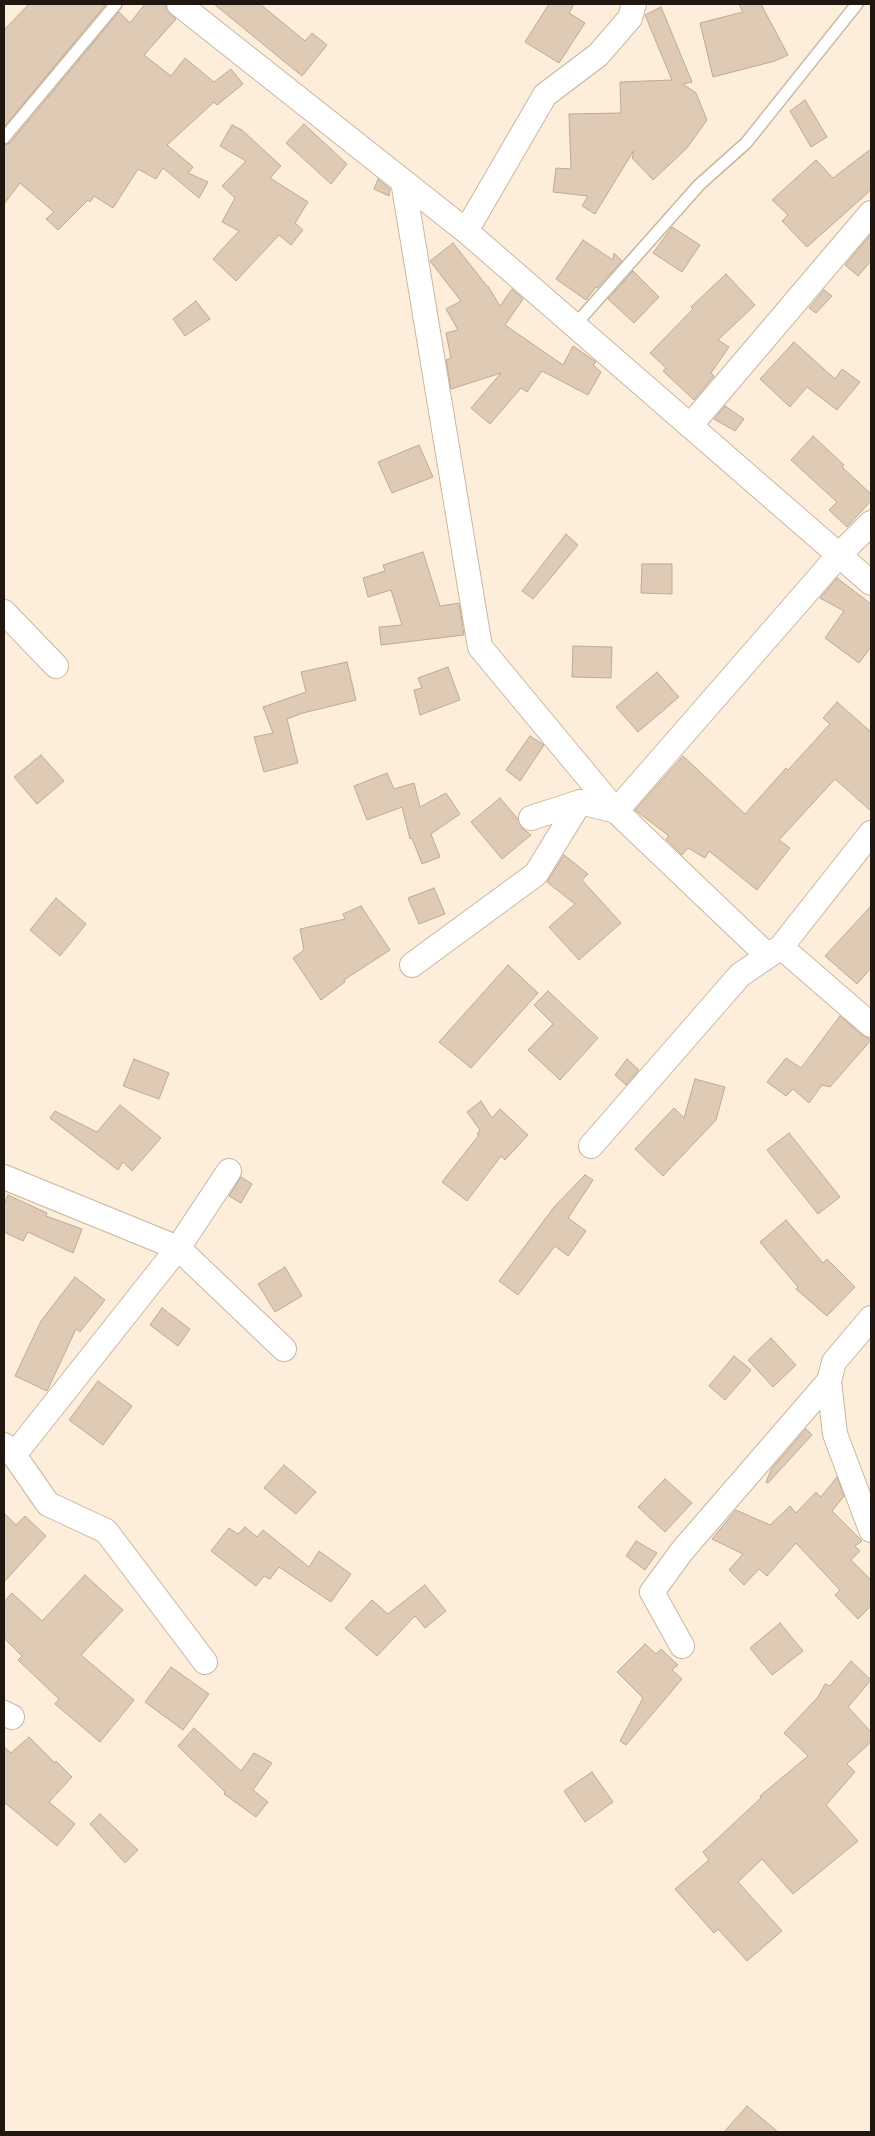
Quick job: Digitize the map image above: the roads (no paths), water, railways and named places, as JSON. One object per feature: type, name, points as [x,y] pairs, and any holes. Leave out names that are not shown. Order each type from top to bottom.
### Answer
[{"type":"street","points":[[179,4],[466,231],[871,583]]},
{"type":"street","points":[[466,231],[544,95],[598,55],[630,18],[634,4]]},
{"type":"street","points":[[403,181],[480,648],[616,811],[774,952],[871,1025]]},
{"type":"street","points":[[690,426],[871,213]]},
{"type":"street","points":[[616,811],[839,555],[871,524]]},
{"type":"street","points":[[4,612],[56,666]]},
{"type":"street","points":[[531,818],[580,802],[616,811]]},
{"type":"street","points":[[412,965],[536,874],[580,802]]},
{"type":"street","points":[[592,1146],[740,974],[774,952],[871,833]]},
{"type":"street","points":[[205,1662],[106,1531],[48,1504],[9,1450],[178,1248],[229,1171]]},
{"type":"street","points":[[4,1177],[178,1248],[284,1349]]},
{"type":"street","points":[[871,1318],[834,1362],[829,1381],[836,1434],[871,1530]]},
{"type":"street","points":[[682,1646],[652,1592],[682,1551],[829,1381]]},
{"type":"lane","points":[[4,138],[116,4]]},
{"type":"lane","points":[[574,326],[698,185],[746,142],[857,4]]}]
